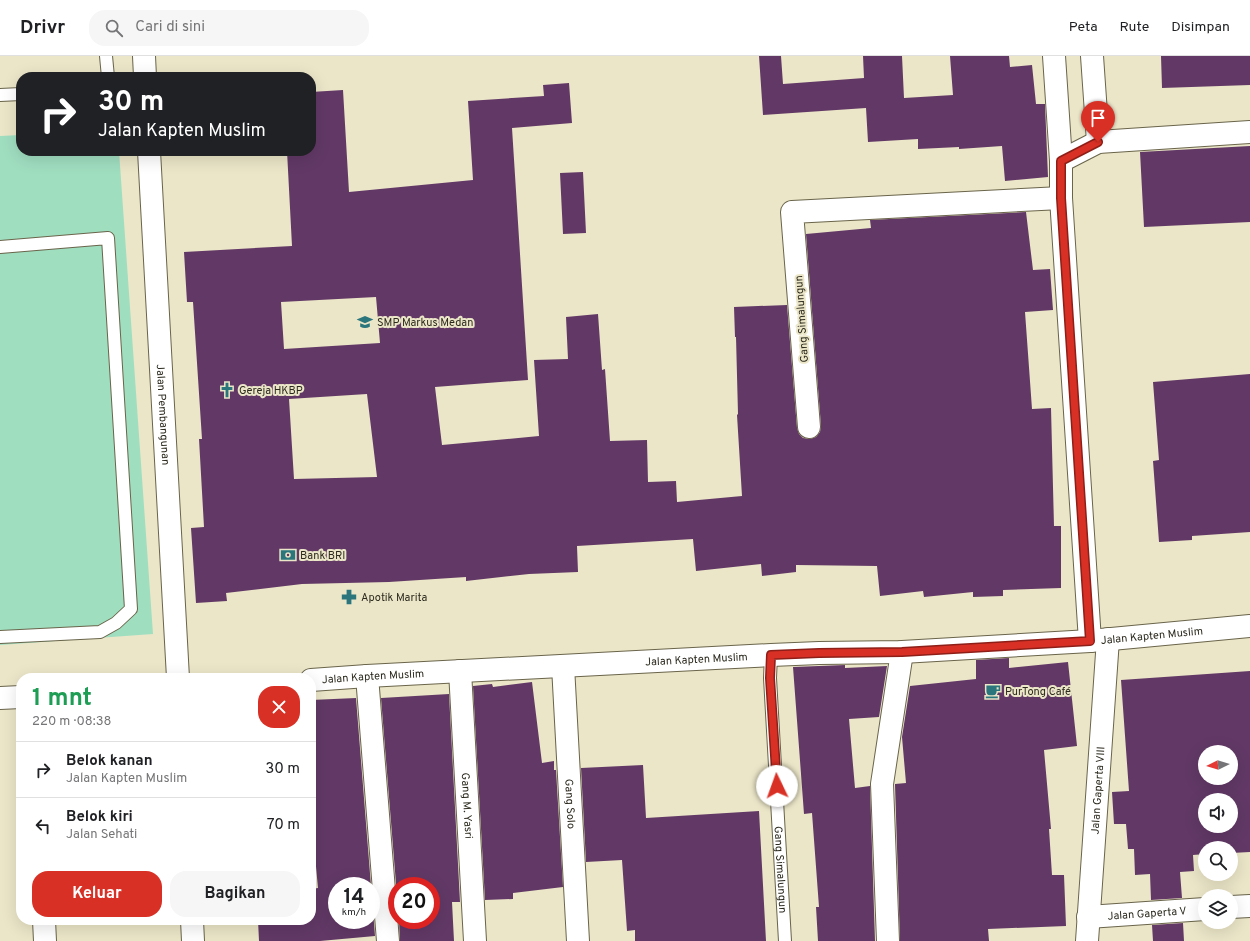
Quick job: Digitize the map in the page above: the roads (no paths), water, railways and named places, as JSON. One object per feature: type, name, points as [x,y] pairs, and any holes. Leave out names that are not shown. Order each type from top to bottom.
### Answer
[{"type":"street","points":[[144,56],[145,72]]},
{"type":"street","name":"Jalan Gaperta VIII","points":[[1054,56],[1061,161],[1061,198],[1099,640],[1087,941]]},
{"type":"street","points":[[1092,56],[1098,142]]},
{"type":"street","points":[[1061,161],[1098,142],[1250,132]]},
{"type":"street","name":"Jalan Pembangunan","points":[[149,156],[178,673]]},
{"type":"street","name":"Gang Simalungun","points":[[809,427],[792,212],[1061,198]]},
{"type":"street","name":"Jalan Kapten Muslim","points":[[316,680],[771,655],[902,652],[1099,640],[1250,626]]},
{"type":"street","points":[[888,941],[882,784],[902,652]]},
{"type":"street","name":"Gang Solo","points":[[562,666],[578,941]]},
{"type":"street","name":"Gang M. Yasri","points":[[460,671],[475,941]]},
{"type":"street","points":[[367,676],[388,941]]},
{"type":"street","points":[[0,698],[16,697]]},
{"type":"street","points":[[1238,907],[1250,906]]},
{"type":"street","name":"Jalan Gaperta V","points":[[1088,917],[1198,909]]},
{"type":"street","points":[[44,925],[45,941]]},
{"type":"street","points":[[192,925],[193,941]]},
{"type":"lane","points":[[106,56],[108,72]]},
{"type":"lane","points":[[0,96],[16,94]]},
{"type":"lane","points":[[0,247],[108,238],[131,609],[116,623],[100,632],[0,637]]},
{"type":"lane","name":"Gang Simalungun","points":[[771,655],[771,686],[785,941]]},
{"type":"place","name":"SMP Markus Medan","points":[[365,322]]},
{"type":"place","name":"Gereja HKBP","points":[[227,390]]},
{"type":"place","name":"Bank BRI","points":[[288,555]]},
{"type":"place","name":"Apotik Marita","points":[[349,597]]},
{"type":"place","name":"PurTong Café","points":[[993,691]]}]
